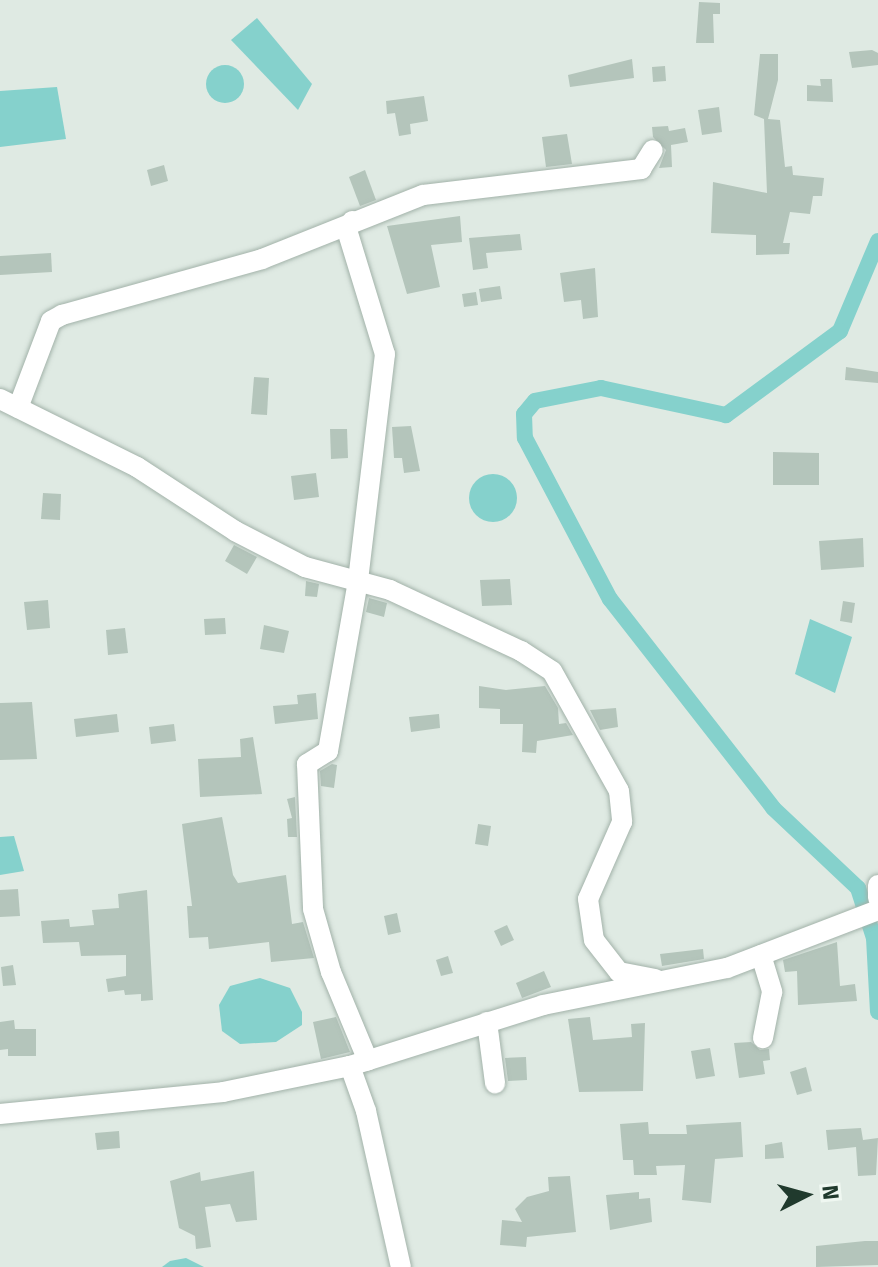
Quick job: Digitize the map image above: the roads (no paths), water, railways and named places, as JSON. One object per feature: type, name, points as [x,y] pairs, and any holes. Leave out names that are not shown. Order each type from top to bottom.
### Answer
[{"type":"street","points":[[653,150],[641,169],[423,195],[262,259],[62,315],[51,321],[9,404],[137,467],[235,531],[305,567],[403,596],[521,651],[552,671],[619,791],[622,822],[588,899],[594,940],[619,972],[655,979]]},
{"type":"street","points":[[352,221],[347,230],[385,354],[358,581],[328,751],[307,764],[313,909],[359,1064],[366,1111],[401,1267]]},
{"type":"street","points":[[878,885],[878,898]]},
{"type":"street","points":[[0,1114],[223,1092],[359,1064],[487,1022],[655,979],[727,968],[847,925],[878,910]]},
{"type":"street","points":[[761,955],[772,992],[763,1038]]},
{"type":"street","points":[[487,1022],[495,1083]]},
{"type":"water","points":[[257,18],[312,84],[298,110],[231,40]]},
{"type":"water","points":[[225,65],[239,70],[244,84],[239,98],[225,103],[211,98],[206,84],[211,70]]},
{"type":"water","points":[[57,87],[66,139],[0,147],[0,91]]},
{"type":"water","points":[[493,474],[510,481],[517,498],[510,515],[493,522],[476,515],[469,498],[476,481]]},
{"type":"water","points":[[810,619],[852,637],[835,693],[795,674]]},
{"type":"water","points":[[14,836],[24,871],[0,875],[0,837]]},
{"type":"water","points":[[260,978],[290,988],[302,1012],[302,1025],[276,1042],[240,1044],[222,1031],[219,1005],[230,986]]},
{"type":"water","points":[[186,1258],[204,1267],[162,1267],[170,1261]]},
{"type":"waterway","points":[[878,241],[840,331],[726,415],[601,388],[535,401],[524,414],[525,438],[610,599],[773,808],[858,888],[874,938],[878,1012]]}]
